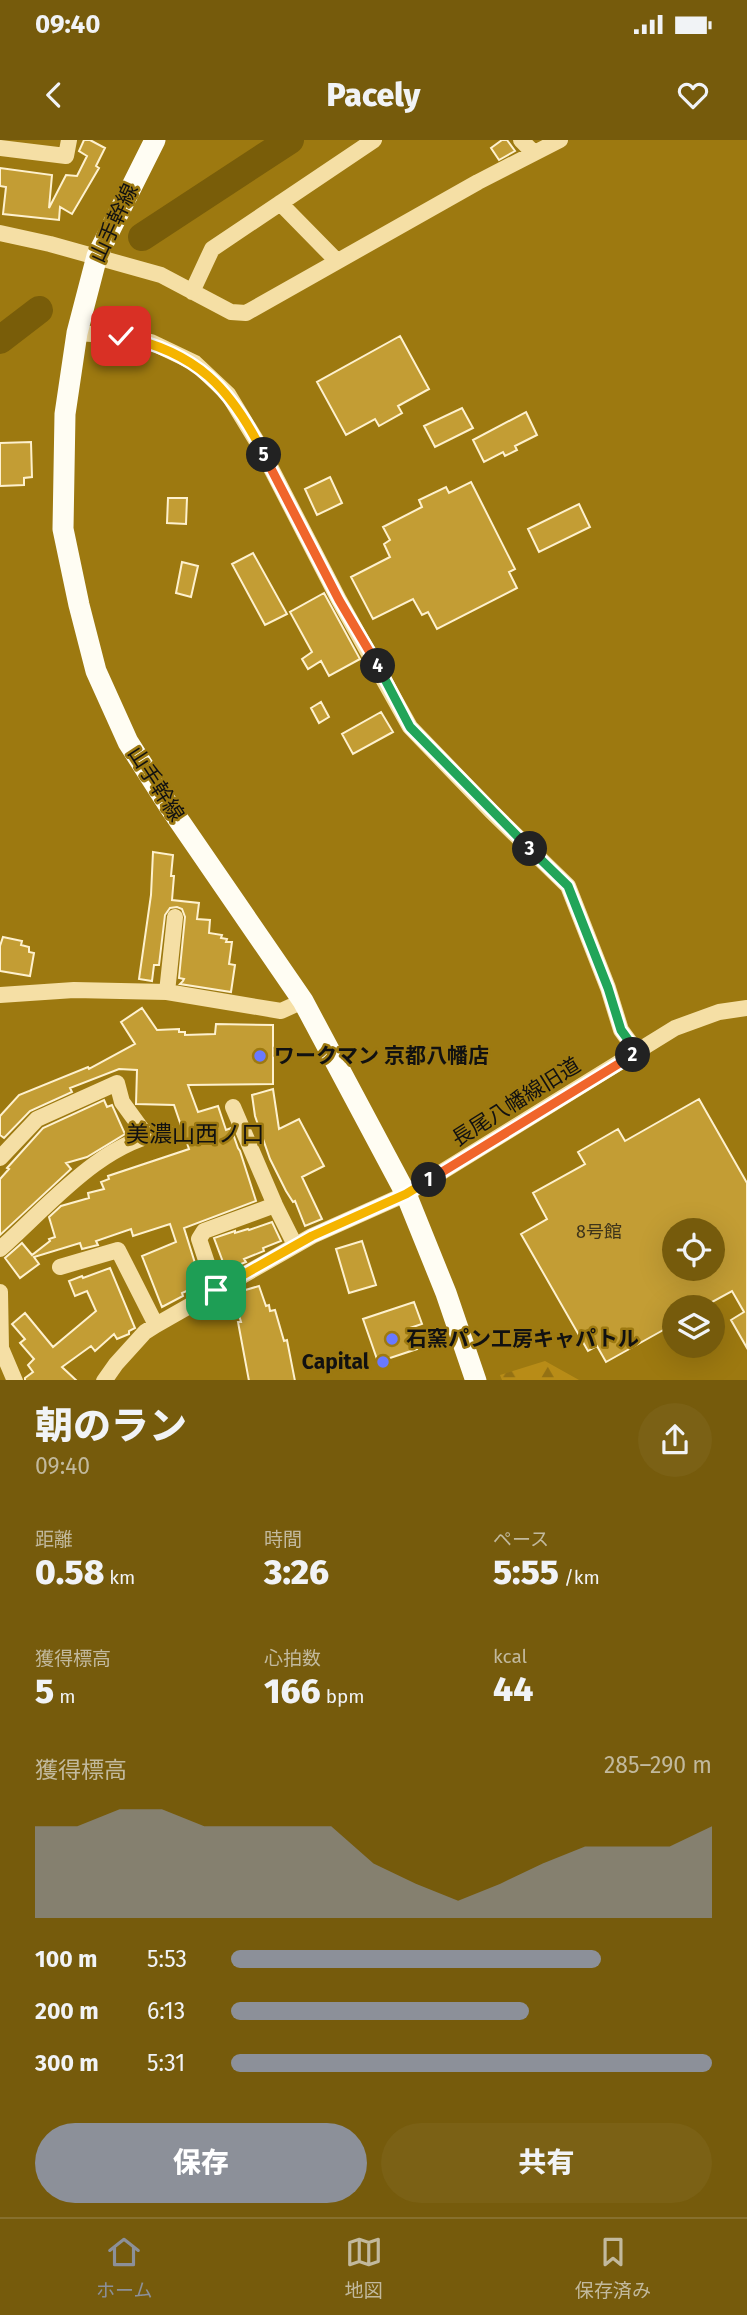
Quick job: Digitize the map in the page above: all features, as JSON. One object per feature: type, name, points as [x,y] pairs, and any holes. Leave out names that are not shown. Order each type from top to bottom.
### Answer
[{"type":"main road","name":"山手幹線","points":[[155,140],[97,256],[77,333],[65,414],[63,529],[79,606],[96,671],[128,742],[303,1001],[406,1194],[446,1293],[476,1380]]},
{"type":"street","points":[[0,148],[66,156],[69,140]]},
{"type":"street","points":[[192,292],[212,249],[374,140]]},
{"type":"street","points":[[521,140],[534,153]]},
{"type":"street","points":[[0,233],[97,256],[161,275],[231,312],[246,313],[478,182],[560,140]]},
{"type":"street","points":[[280,203],[337,261]]},
{"type":"street","points":[[77,333],[121,336],[151,342],[195,363],[228,394],[259,445],[339,600],[410,727],[568,886],[608,988],[621,1030],[637,1052]]},
{"type":"street","points":[[167,992],[175,917]]},
{"type":"street","points":[[0,995],[74,990],[167,992],[281,1011],[303,1001]]},
{"type":"street","name":"長尾八幡線旧道","points":[[105,1380],[138,1340],[156,1325],[216,1290],[295,1245],[406,1194],[675,1028],[719,1012],[747,1008]]},
{"type":"street","points":[[0,1158],[37,1119],[117,1083],[122,1102],[146,1135]]},
{"type":"street","points":[[233,1107],[295,1245]]},
{"type":"street","points":[[0,1249],[90,1166],[146,1135],[166,1132]]},
{"type":"street","points":[[216,1290],[199,1239],[204,1231],[275,1205]]},
{"type":"street","points":[[60,1267],[118,1250],[156,1325]]},
{"type":"street","points":[[0,1292],[1,1348],[15,1380]]},
{"type":"green space","points":[[545,1361],[579,1380],[502,1380],[500,1375]]},
{"type":"building","points":[[84,140],[90,140],[105,148],[96,166],[99,168],[72,214],[60,207],[59,220],[3,214],[6,187],[0,186],[0,168],[52,175],[49,208],[66,175],[77,176],[87,156],[79,151]]},
{"type":"building","points":[[502,140],[507,140],[515,151],[499,160],[491,148]]},
{"type":"building","points":[[400,336],[429,389],[398,406],[402,413],[379,426],[375,419],[346,435],[317,382]]},
{"type":"building","points":[[462,408],[473,428],[435,447],[424,426]]},
{"type":"building","points":[[526,412],[537,435],[515,446],[517,450],[505,456],[503,452],[484,462],[473,440]]},
{"type":"building","points":[[31,442],[32,477],[24,478],[24,485],[0,486],[0,443]]},
{"type":"building","points":[[330,477],[342,503],[317,515],[305,489]]},
{"type":"building","points":[[471,482],[515,569],[509,572],[517,588],[437,629],[428,612],[422,615],[413,599],[373,619],[351,577],[390,557],[384,544],[390,540],[383,527],[422,507],[419,500],[446,487],[449,493]]},
{"type":"building","points":[[168,498],[187,498],[186,524],[167,523]]},
{"type":"building","points":[[579,504],[590,527],[539,552],[528,529]]},
{"type":"building","points":[[253,553],[287,614],[265,625],[232,564]]},
{"type":"building","points":[[182,562],[198,566],[191,597],[176,593]]},
{"type":"building","points":[[324,593],[360,659],[329,676],[321,661],[308,669],[302,659],[312,652],[290,612]]},
{"type":"building","points":[[321,702],[329,717],[319,723],[311,708]]},
{"type":"building","points":[[381,712],[393,732],[353,754],[342,734]]},
{"type":"building","points":[[153,852],[173,855],[172,900],[199,903],[197,919],[210,920],[209,933],[222,935],[221,938],[227,939],[226,942],[232,942],[229,964],[235,965],[231,992],[180,984],[184,979],[179,978],[185,917],[182,909],[177,907],[170,908],[165,915],[159,965],[154,965],[152,981],[139,979],[151,895]]},
{"type":"building","points":[[3,937],[22,941],[21,945],[29,947],[29,952],[34,953],[30,976],[0,971],[0,946]]},
{"type":"building","points":[[142,1008],[157,1030],[179,1029],[179,1032],[185,1032],[185,1035],[215,1034],[216,1024],[273,1025],[273,1084],[188,1085],[198,1112],[218,1106],[226,1130],[231,1128],[256,1201],[184,1228],[200,1285],[162,1307],[142,1256],[176,1242],[170,1224],[133,1236],[131,1229],[96,1241],[98,1245],[82,1249],[80,1243],[34,1257],[39,1264],[20,1278],[5,1258],[22,1243],[32,1255],[50,1241],[49,1239],[55,1237],[49,1217],[61,1206],[89,1198],[88,1193],[104,1189],[101,1182],[109,1179],[108,1176],[189,1149],[174,1105],[136,1104],[137,1070],[119,1069],[70,1088],[72,1092],[30,1111],[4,1138],[0,1135],[0,1116],[19,1095],[88,1067],[89,1069],[135,1044],[121,1022]]},
{"type":"building","points":[[273,1089],[279,1129],[299,1119],[324,1166],[302,1177],[322,1219],[305,1226],[295,1201],[293,1202],[286,1191],[270,1159],[255,1116],[252,1095]]},
{"type":"building","points":[[699,1099],[747,1183],[747,1348],[731,1320],[744,1312],[732,1291],[725,1295],[662,1295],[662,1331],[606,1362],[597,1346],[588,1351],[521,1234],[547,1219],[533,1193],[585,1164],[578,1152],[618,1129],[625,1141]]},
{"type":"building","points":[[104,1100],[107,1107],[112,1105],[125,1134],[87,1157],[66,1163],[71,1169],[0,1235],[0,1179],[9,1169],[7,1168],[43,1128]]},
{"type":"building","points":[[272,1222],[281,1241],[244,1259],[246,1262],[226,1270],[214,1238]]},
{"type":"building","points":[[362,1241],[376,1285],[349,1293],[336,1249]]},
{"type":"building","points":[[110,1268],[135,1328],[117,1339],[114,1334],[95,1351],[91,1346],[62,1367],[76,1380],[25,1380],[33,1372],[28,1365],[34,1359],[20,1343],[25,1339],[12,1324],[25,1313],[53,1347],[96,1311],[87,1291],[75,1296],[69,1281],[82,1276],[83,1278]]},
{"type":"building","points":[[259,1286],[266,1306],[269,1305],[270,1311],[275,1310],[284,1341],[287,1340],[295,1380],[249,1380],[236,1305],[236,1296],[243,1294],[242,1291]]},
{"type":"building","name":"石窯パン工房キャパトル","points":[[414,1302],[422,1324],[410,1328],[417,1349],[378,1362],[363,1319]]},
{"type":"waterway","points":[[142,237],[290,140]]},
{"type":"waterway","points":[[0,340],[39,310]]},
{"type":"place","name":"ワークマン 京都八幡店","points":[[260,1056]]},
{"type":"place","name":"石窯パン工房キャパトル","points":[[392,1339]]},
{"type":"place","name":"Capital","points":[[383,1362]]},
{"type":"district","name":"美濃山西ノ口","points":[[195,1134]]},
{"type":"route","points":[[121,336],[151,342],[195,363],[228,394],[259,445],[339,600],[410,727],[568,886],[608,988],[621,1030],[637,1052],[406,1194],[312,1236],[216,1290]]}]
